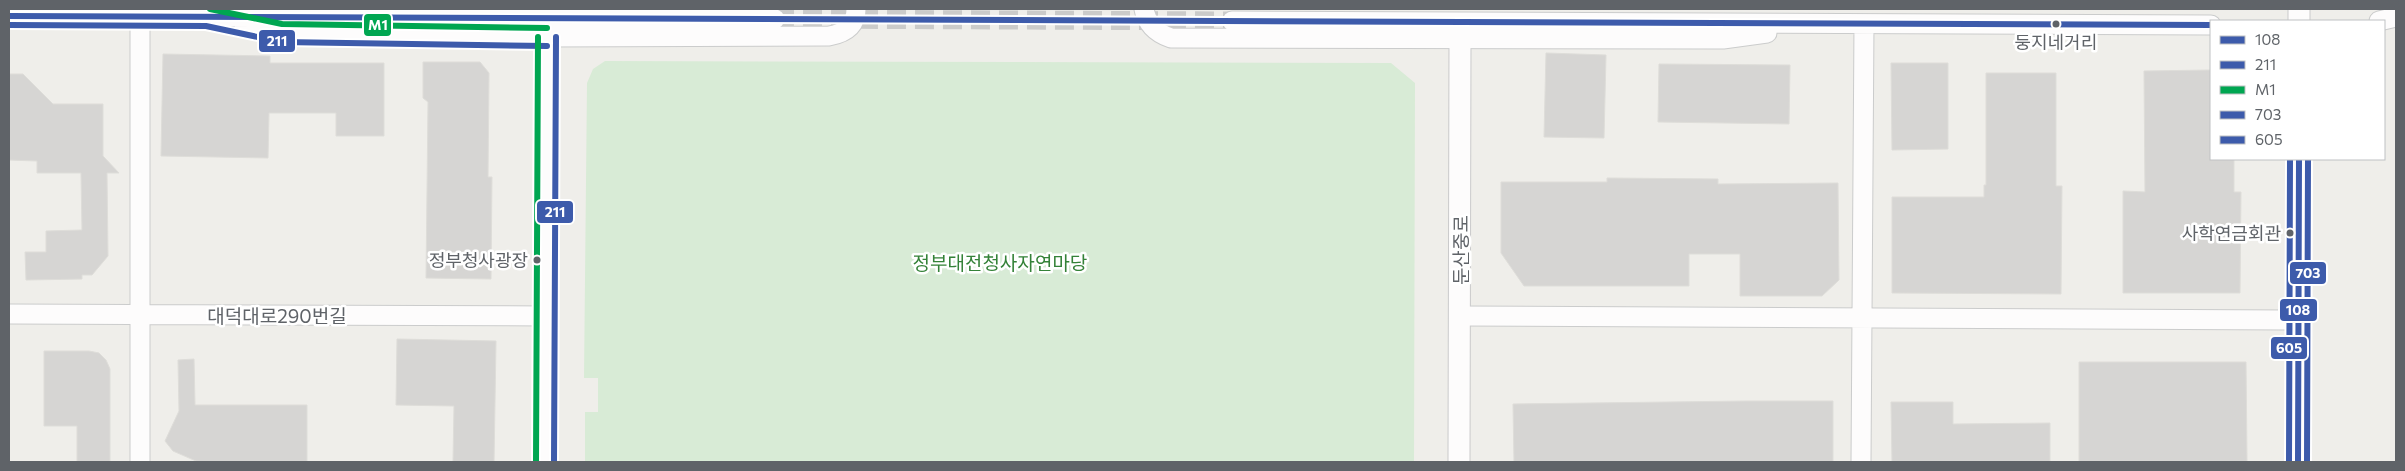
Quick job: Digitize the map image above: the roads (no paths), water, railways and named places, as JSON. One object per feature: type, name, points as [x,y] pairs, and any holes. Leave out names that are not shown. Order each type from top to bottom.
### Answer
[{"type":"main road","points":[[545,462],[547,37]]},
{"type":"main road","name":"둔산중로","points":[[1458,462],[1460,38]]},
{"type":"main road","points":[[2298,462],[2299,160]]},
{"type":"street","points":[[206,17],[281,33],[547,37],[829,36],[840,34],[849,28],[856,20],[856,9]]},
{"type":"street","points":[[1144,9],[1147,20],[1153,29],[1171,38],[1724,39],[1835,24]]},
{"type":"street","points":[[2381,9],[2396,13]]},
{"type":"street","points":[[9,16],[775,19]]},
{"type":"street","points":[[140,17],[140,462]]},
{"type":"street","points":[[2383,20],[2396,17]]},
{"type":"street","points":[[1232,21],[2210,25]]},
{"type":"street","points":[[1861,462],[1864,24]]},
{"type":"street","name":"대덕대로290번길","points":[[9,314],[546,316]]},
{"type":"street","points":[[1460,316],[2299,320]]},
{"type":"tunnel","points":[[775,19],[1232,21]]},
{"type":"place","name":"둥지네거리","points":[[2056,24]]},
{"type":"place","name":"사학연금회관","points":[[2290,233]]},
{"type":"place","name":"정부청사광장","points":[[537,260]]},
{"type":"park label","name":"정부대전청사자연마당","points":[[1000,262]]}]
